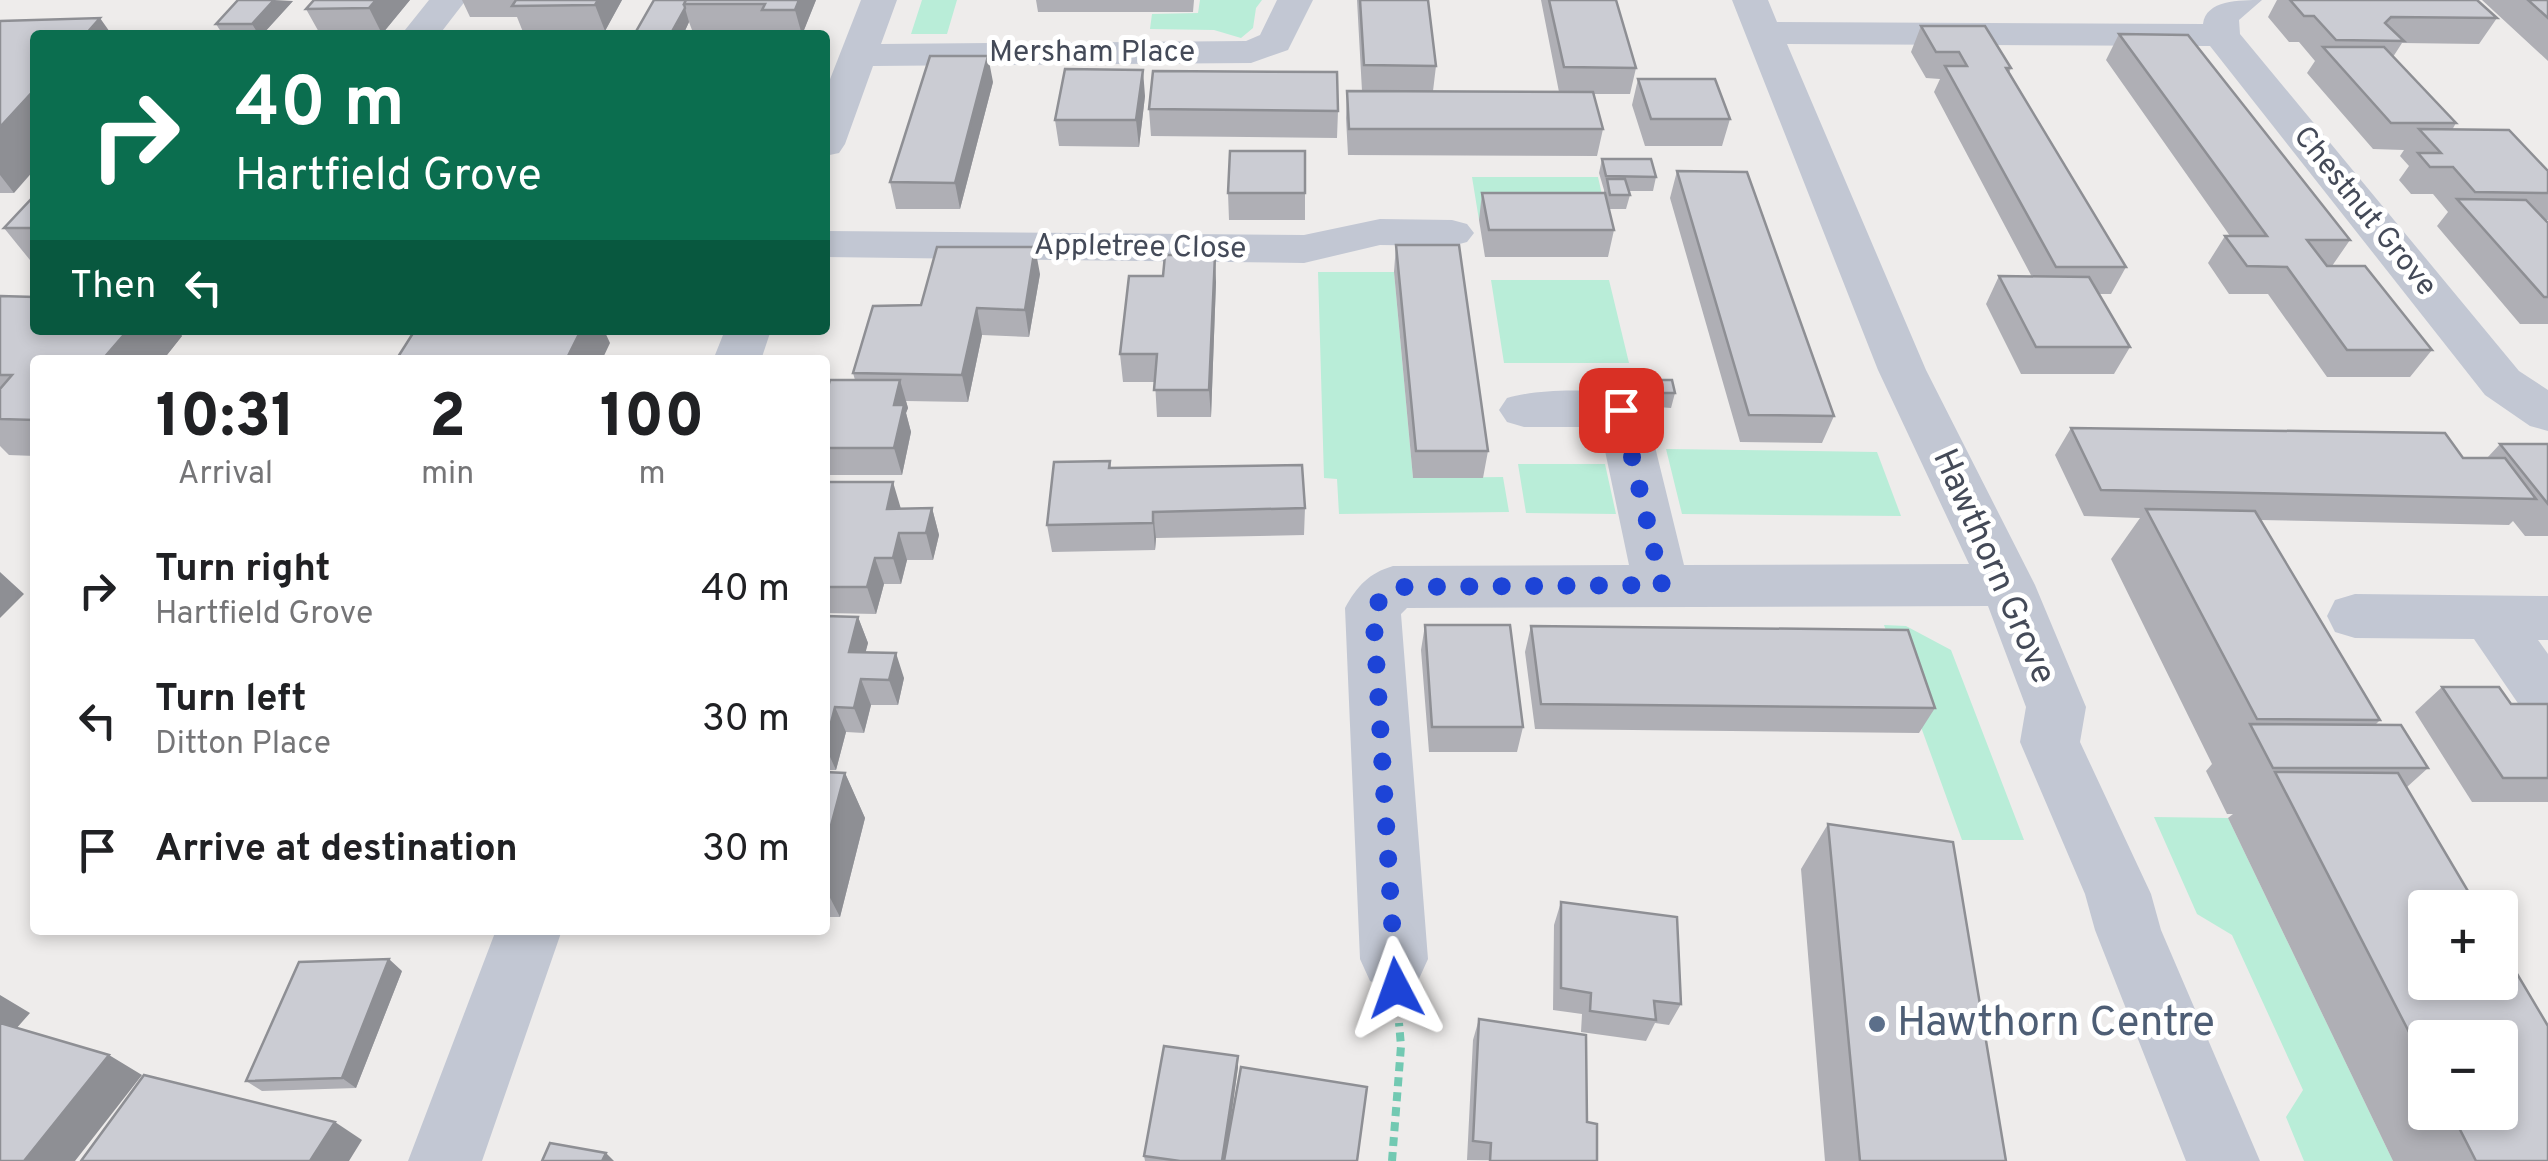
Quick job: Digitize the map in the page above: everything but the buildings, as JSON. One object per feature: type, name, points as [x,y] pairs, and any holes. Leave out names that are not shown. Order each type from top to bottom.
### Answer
[{"type":"street","points":[[424,30],[448,0]]},
{"type":"street","points":[[830,132],[879,0]]},
{"type":"street","name":"Mersham Place","points":[[861,55],[1250,52],[1275,42],[1295,0]]},
{"type":"street","name":"Hawthorn Grove","points":[[2223,1161],[2128,930],[2118,894],[2050,742],[2056,708],[2007,586],[1902,370],[1757,16],[2233,18]]},
{"type":"street","name":"Chestnut Grove","points":[[2233,18],[2502,383],[2548,414]]},
{"type":"street","name":"Appletree Close","points":[[830,244],[1304,249],[1380,232],[1452,233]]},
{"type":"street","points":[[1524,410],[1621,410],[1662,585]]},
{"type":"street","points":[[1394,959],[1373,608],[1393,587],[2007,586]]},
{"type":"street","points":[[2354,616],[2548,618]]},
{"type":"street","points":[[2490,618],[2547,698]]},
{"type":"street","points":[[445,1161],[528,935]]},
{"type":"path","points":[[1392,1161],[1402,1046],[1394,959]]},
{"type":"green space","points":[[922,0],[957,0],[947,34],[911,34]]},
{"type":"green space","points":[[1200,0],[1262,0],[1256,8],[1253,28],[1241,38],[1214,30],[1150,29],[1152,14],[1198,13]]},
{"type":"green space","points":[[1472,177],[1598,177],[1608,221],[1479,220]]},
{"type":"green space","points":[[1318,272],[1394,272],[1413,478],[1503,477],[1509,512],[1339,514],[1337,479],[1324,478]]},
{"type":"green space","points":[[1491,280],[1609,280],[1629,363],[1504,363]]},
{"type":"green space","points":[[1666,449],[1877,452],[1901,516],[1682,514]]},
{"type":"green space","points":[[1518,464],[1605,464],[1616,514],[1526,513]]},
{"type":"green space","points":[[1884,625],[1906,626],[1951,650],[2024,840],[1962,840]]},
{"type":"green space","points":[[2154,817],[2228,818],[2393,1161],[2304,1161],[2286,1117],[2303,1090],[2232,935],[2197,914]]},
{"type":"place","name":"Hawthorn Centre","points":[[1877,1024]]},
{"type":"route","points":[[1396,988],[1373,608],[1393,587],[1662,585],[1621,410]]}]
